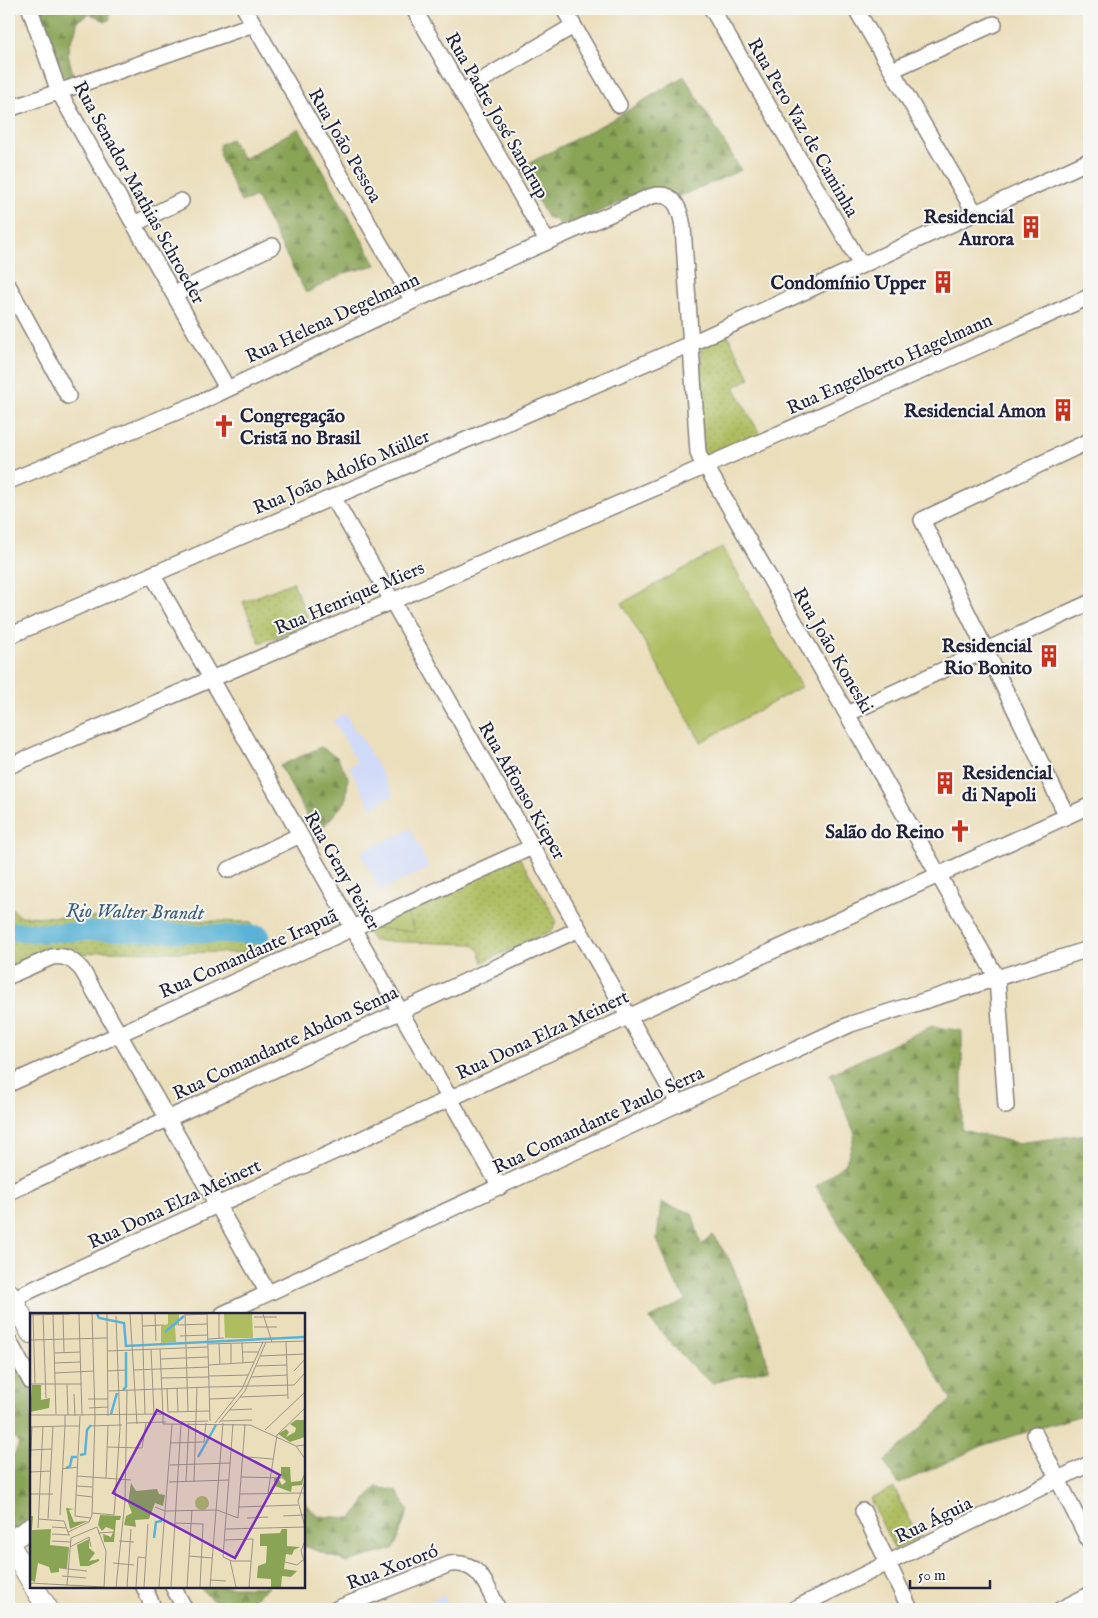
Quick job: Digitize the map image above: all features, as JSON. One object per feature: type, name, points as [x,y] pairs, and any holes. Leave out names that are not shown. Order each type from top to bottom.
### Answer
[{"type":"main road","points":[[10,1296],[30,1331]]},
{"type":"main road","points":[[30,1529],[9,1542],[30,1579]]},
{"type":"main road","points":[[35,1588],[48,1609]]},
{"type":"street","name":"Rua Senador Mathias Schroeder","points":[[30,9],[59,92],[227,388]]},
{"type":"street","name":"Rua João Pessoa","points":[[245,9],[413,301]]},
{"type":"street","name":"Rua Padre José Sandrup","points":[[414,9],[547,241]]},
{"type":"street","points":[[564,9],[619,105]]},
{"type":"street","name":"Rua Pero Vaz de Caminha","points":[[712,9],[861,266]]},
{"type":"street","points":[[856,9],[975,213]]},
{"type":"street","points":[[9,109],[254,24]]},
{"type":"street","points":[[892,70],[994,24]]},
{"type":"street","points":[[462,92],[573,26]]},
{"type":"street","name":"Rua João Adolfo Müller","points":[[9,636],[690,344],[1089,161]]},
{"type":"street","name":"Rua Helena Degelmann","points":[[9,482],[196,404],[413,301],[649,197],[662,195],[672,200]]},
{"type":"street","name":"Rua João Koneski","points":[[672,200],[678,207],[682,227],[698,452],[700,458],[998,978],[1006,1106]]},
{"type":"street","points":[[134,224],[181,202]]},
{"type":"street","points":[[174,294],[273,246]]},
{"type":"street","points":[[9,287],[15,312],[68,396]]},
{"type":"street","name":"Rua Engelberto Hagelmann","points":[[706,466],[1089,297]]},
{"type":"street","points":[[1067,816],[922,520],[1089,441]]},
{"type":"street","name":"Rua Henrique Miers","points":[[9,766],[706,466]]},
{"type":"street","name":"Rua Affonso Kieper","points":[[333,496],[678,1104]]},
{"type":"street","name":"Rua Geny Peixer","points":[[152,574],[500,1186]]},
{"type":"street","points":[[847,714],[1089,603]]},
{"type":"street","name":"Rua Dona Elza Meinert","points":[[10,1296],[217,1205],[1089,806]]},
{"type":"street","points":[[228,870],[300,836]]},
{"type":"street","name":"Rua Comandante Irapuã","points":[[9,1084],[532,847]]},
{"type":"street","name":"Rua Comandante Abdon Senna","points":[[9,1192],[579,929]]},
{"type":"street","name":"Rua Comandante Paulo Serra","points":[[225,1313],[852,1024],[1089,949]]},
{"type":"street","points":[[9,976],[52,957],[68,958],[75,962],[82,970],[268,1294]]},
{"type":"street","points":[[9,1342],[30,1380]]},
{"type":"street","points":[[1035,1434],[1089,1541]]},
{"type":"street","name":"Rua Águia","points":[[794,1609],[1089,1464]]},
{"type":"street","points":[[863,1511],[910,1609]]},
{"type":"street","name":"Rua Xororó","points":[[336,1609],[450,1564],[459,1563],[466,1564],[478,1572],[498,1609]]},
{"type":"street","points":[[144,1588],[154,1609]]},
{"type":"street","points":[[174,1588],[185,1609]]},
{"type":"street","points":[[1061,1609],[1089,1595]]},
{"type":"shaded area","points":[[345,713],[355,731],[357,730],[394,795],[371,808],[349,767],[357,762],[333,720]]},
{"type":"shaded area","points":[[411,829],[429,868],[380,891],[361,852]]},
{"type":"shaded area","points":[[444,1595],[450,1609],[414,1609]]},
{"type":"green space","points":[[41,9],[109,9],[110,19],[105,22],[90,14],[78,20],[74,36],[69,43],[68,54],[74,79],[66,82]]},
{"type":"green space","points":[[684,76],[741,170],[678,197],[646,192],[562,227],[556,220],[547,217],[520,168],[617,117]]},
{"type":"green space","points":[[299,128],[376,265],[345,273],[306,293],[256,197],[241,202],[220,156],[220,144],[231,139],[243,159]]},
{"type":"green space","points":[[726,332],[750,378],[734,387],[762,438],[714,459],[704,454],[701,446],[701,343]]},
{"type":"green space","points":[[723,547],[801,687],[701,742],[622,603]]},
{"type":"green space","points":[[293,582],[310,623],[260,643],[243,602]]},
{"type":"green space","points":[[321,747],[337,757],[348,777],[346,801],[317,834],[280,766]]},
{"type":"green space","points":[[518,855],[551,910],[556,921],[553,930],[483,962],[479,950],[472,944],[373,941],[366,929]]},
{"type":"green space","points":[[9,907],[18,916],[251,922],[263,944],[255,953],[101,951],[82,955],[74,948],[52,951],[9,971]]},
{"type":"green space","points":[[404,908],[416,932],[375,928]]},
{"type":"green space","points":[[932,1026],[962,1031],[962,1130],[1017,1143],[1089,1134],[1089,1413],[984,1445],[899,1484],[884,1462],[951,1400],[921,1348],[880,1291],[816,1186],[846,1163],[855,1134],[830,1074]]},
{"type":"green space","points":[[661,1203],[692,1213],[701,1245],[713,1235],[729,1259],[761,1338],[769,1369],[712,1383],[694,1368],[649,1319],[686,1300],[672,1277],[657,1239]]},
{"type":"green space","points":[[9,1354],[30,1387],[30,1515],[26,1525],[9,1534],[9,1458],[14,1455],[19,1445],[9,1429]]},
{"type":"green space","points":[[376,1487],[397,1491],[408,1510],[394,1549],[347,1562],[305,1546],[305,1502],[317,1516],[352,1518]]},
{"type":"green space","points":[[894,1488],[919,1538],[895,1550],[870,1499]]},
{"type":"green space","points":[[200,1588],[268,1588],[244,1605],[212,1600]]},
{"type":"waterway","name":"Rio Walter Brandt","points":[[9,931],[260,935]]},
{"type":"place","name":"Residencial Aurora","points":[[1031,227]]},
{"type":"place","name":"Condomínio Upper","points":[[943,282]]},
{"type":"place","name":"Residencial Amon","points":[[1063,410]]},
{"type":"place","name":"Congregação Cristã no Brasil","points":[[224,426]]},
{"type":"place","name":"Residencial Rio Bonito","points":[[1049,656]]},
{"type":"place","name":"Residencial di Napoli","points":[[945,783]]},
{"type":"place","name":"Salão do Reino","points":[[960,831]]}]
